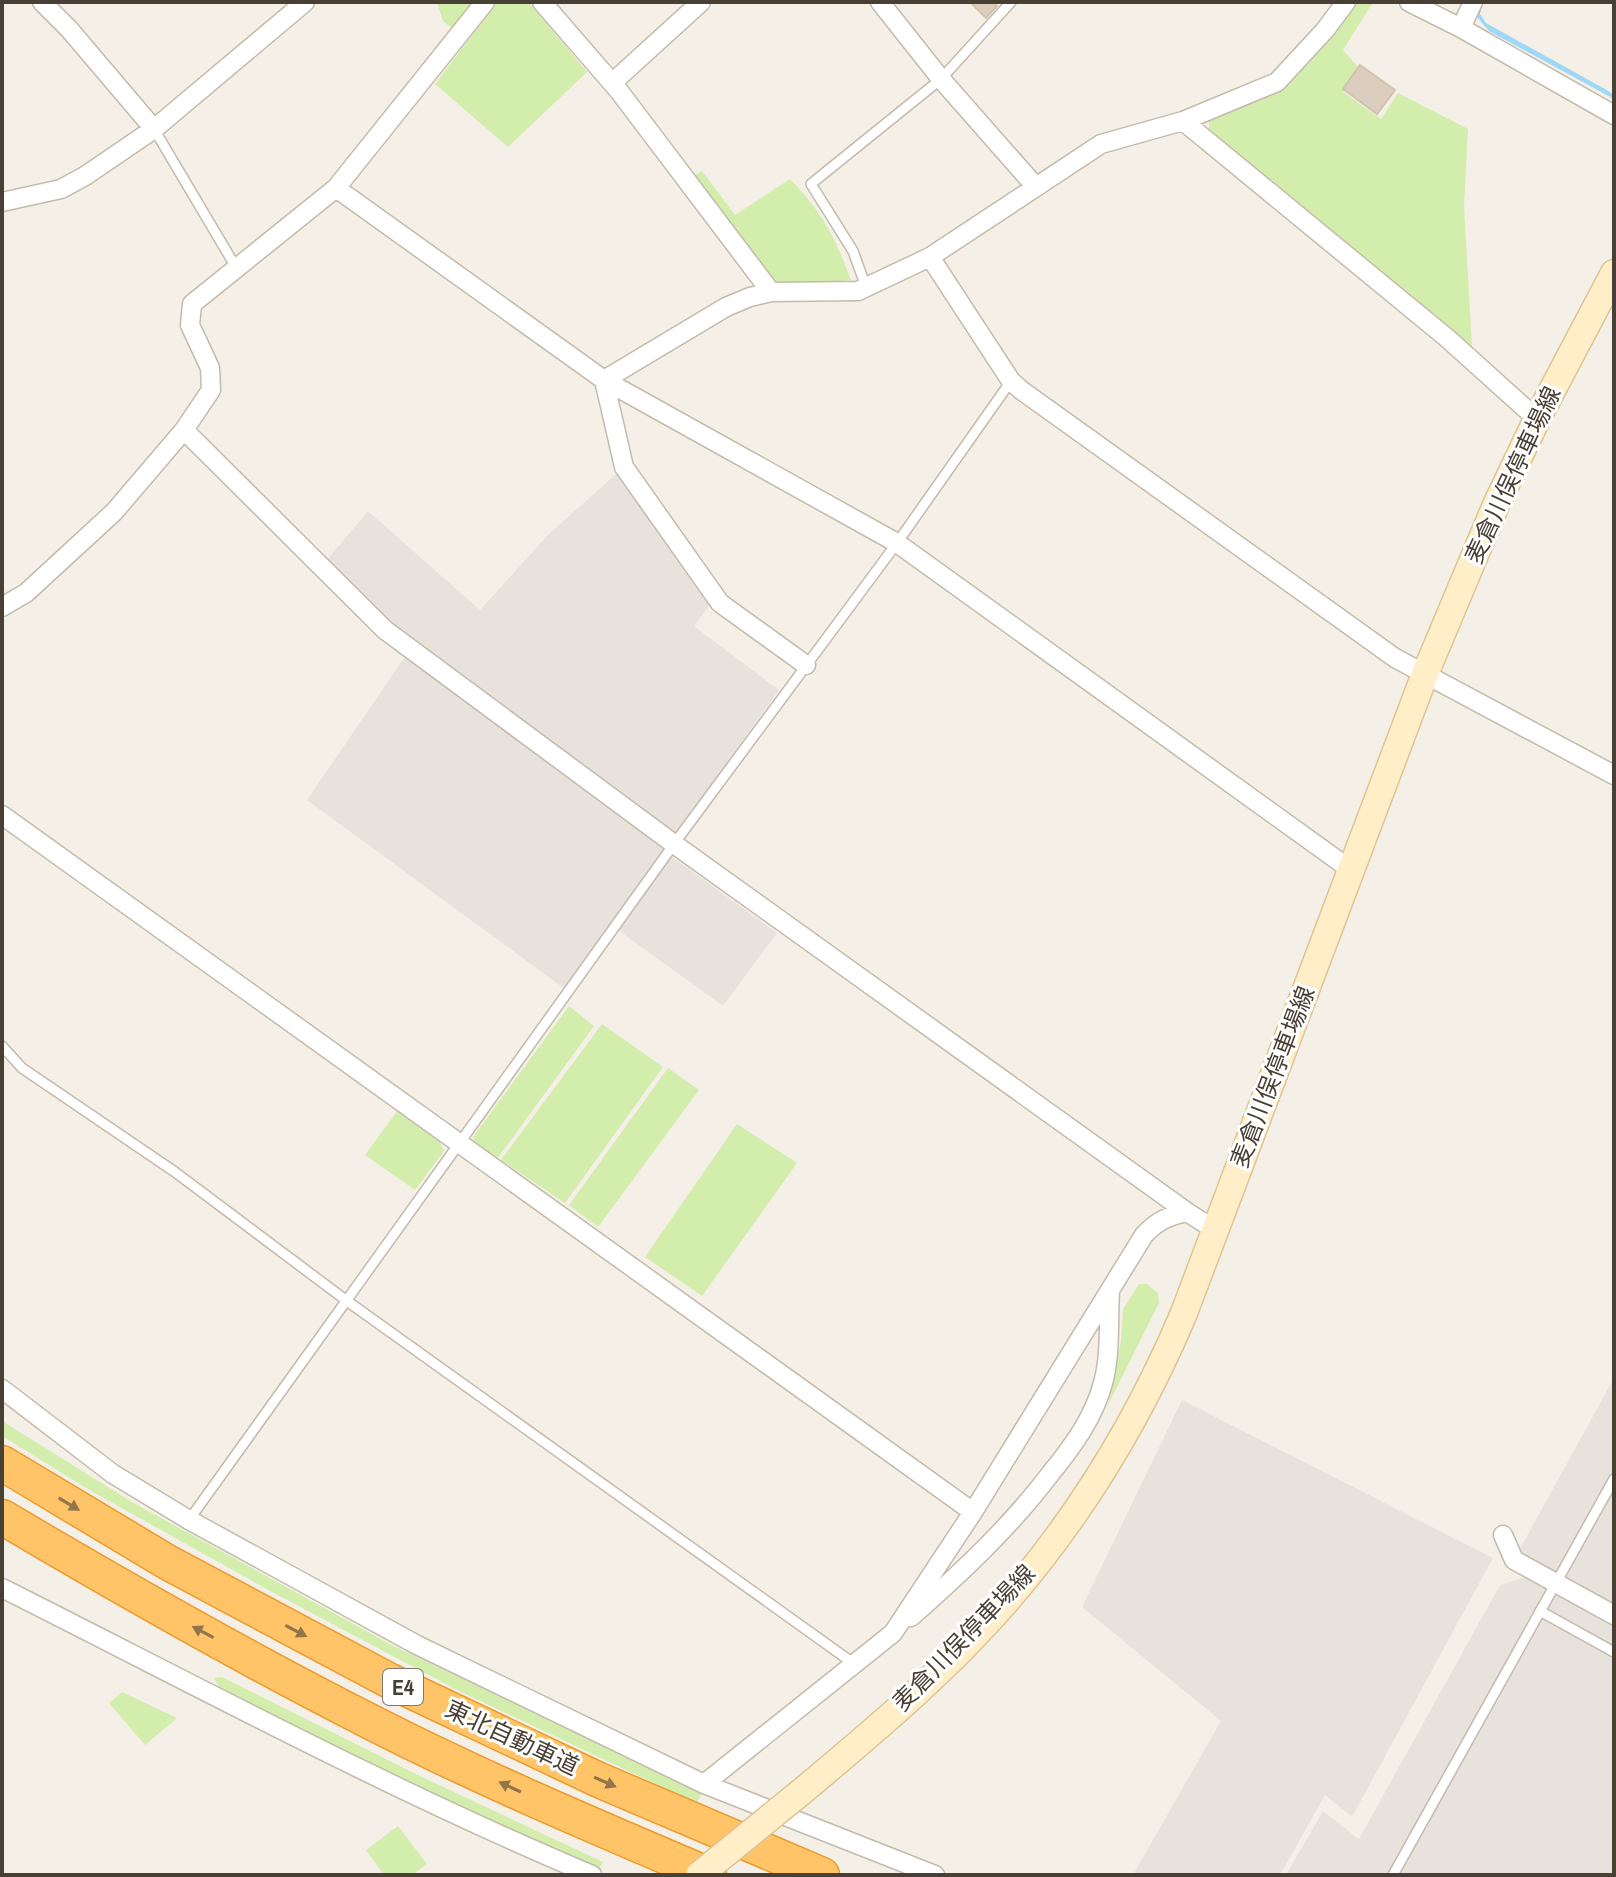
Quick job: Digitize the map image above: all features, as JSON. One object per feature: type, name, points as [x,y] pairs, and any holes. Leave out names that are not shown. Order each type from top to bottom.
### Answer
[{"type":"highway","name":"東北自動車道","points":[[2,1463],[167,1562],[390,1681],[599,1780],[822,1875]]},
{"type":"highway","name":"東北自動車道","points":[[2,1517],[144,1601],[368,1721],[578,1819],[709,1875]]},
{"type":"main road","name":"麦倉川俣停車場線","points":[[699,1875],[800,1793],[944,1667],[1009,1597],[1071,1517],[1134,1418],[1159,1368],[1215,1230],[1425,674],[1496,505],[1537,419],[1614,273]]},
{"type":"street","points":[[42,2],[154,129]]},
{"type":"street","points":[[2,202],[61,189],[154,129],[305,2]]},
{"type":"street","points":[[2,607],[26,593],[114,512],[184,430],[211,390],[210,368],[190,325],[192,304],[336,188],[485,2]]},
{"type":"street","points":[[542,2],[612,83],[771,292]]},
{"type":"street","points":[[612,83],[701,2]]},
{"type":"street","points":[[880,2],[941,79],[1036,187]]},
{"type":"street","points":[[604,380],[726,307],[750,297],[771,292],[858,291],[930,257],[1101,144],[1183,121],[1277,82],[1346,2]]},
{"type":"street","points":[[1409,2],[1614,115]]},
{"type":"street","points":[[1461,28],[1473,2]]},
{"type":"street","points":[[1183,121],[1447,338],[1537,419]]},
{"type":"street","points":[[336,188],[604,380],[897,543],[1351,870]]},
{"type":"street","points":[[930,257],[1011,381],[1382,649],[1614,775]]},
{"type":"street","points":[[604,380],[624,467],[720,603],[806,665]]},
{"type":"street","points":[[184,430],[385,630],[674,844],[1215,1230]]},
{"type":"street","points":[[2,815],[973,1512]]},
{"type":"street","points":[[893,1633],[973,1512],[1144,1235],[1154,1224],[1168,1216],[1187,1212]]},
{"type":"street","points":[[704,1784],[893,1633],[987,1549],[1025,1507],[1073,1446],[1094,1409],[1104,1381],[1110,1289]]},
{"type":"street","points":[[4,1392],[89,1458],[189,1520],[417,1645],[704,1784],[935,1875]]},
{"type":"street","points":[[1503,1535],[1514,1560],[1614,1615]]},
{"type":"street","points":[[2,1588],[463,1819],[592,1875]]},
{"type":"lane","points":[[866,287],[853,251],[811,184],[941,79],[1011,2]]},
{"type":"lane","points":[[154,129],[237,269]]},
{"type":"lane","points":[[189,1520],[1011,381]]},
{"type":"lane","points":[[2,1046],[22,1068],[175,1172],[347,1301],[853,1663]]},
{"type":"lane","points":[[1393,1875],[1614,1479]]},
{"type":"lane","points":[[1540,1611],[1614,1652]]},
{"type":"shaded area","points":[[617,473],[713,601],[694,626],[779,690],[664,851],[777,933],[723,1006],[611,925],[565,989],[307,800],[413,645],[325,562],[368,511],[480,610],[548,535]]},
{"type":"shaded area","points":[[1614,1378],[1614,1607],[1517,1554]]},
{"type":"shaded area","points":[[1182,1400],[1493,1558],[1352,1817],[1325,1795],[1280,1875],[1133,1875],[1221,1721],[1082,1607]]},
{"type":"shaded area","points":[[1525,1577],[1614,1626],[1614,1875],[1286,1875],[1323,1811],[1359,1839],[1500,1585]]},
{"type":"green space","points":[[437,2],[474,2],[453,29],[443,21]]},
{"type":"green space","points":[[497,2],[529,2],[587,72],[508,147],[435,84]]},
{"type":"green space","points":[[1354,2],[1373,2],[1343,50],[1359,68],[1343,92],[1381,119],[1398,93],[1468,129],[1464,206],[1472,346],[1209,130],[1209,121],[1265,95]]},
{"type":"green space","points":[[702,171],[735,215],[790,179],[827,226],[851,280],[803,285],[770,283],[691,177]]},
{"type":"green space","points":[[569,1006],[594,1026],[497,1159],[475,1145],[473,1137]]},
{"type":"green space","points":[[602,1024],[663,1067],[565,1203],[501,1160]]},
{"type":"green space","points":[[668,1068],[699,1090],[598,1227],[569,1205]]},
{"type":"green space","points":[[398,1110],[439,1140],[444,1151],[415,1190],[365,1155]]},
{"type":"green space","points":[[737,1124],[797,1163],[702,1296],[645,1257]]},
{"type":"green space","points":[[1139,1284],[1147,1284],[1158,1293],[1159,1303],[1108,1405],[1121,1341],[1123,1309]]},
{"type":"green space","points":[[2,1421],[132,1502],[390,1644],[665,1776],[704,1790],[696,1803],[457,1690],[91,1491],[2,1436]]},
{"type":"green space","points":[[222,1677],[422,1777],[603,1862],[599,1869],[332,1748],[219,1687],[214,1678]]},
{"type":"green space","points":[[122,1692],[177,1718],[145,1745],[109,1703]]},
{"type":"green space","points":[[398,1826],[427,1864],[412,1875],[384,1875],[366,1850]]},
{"type":"water","points":[[1478,2],[1482,2],[1480,14],[1486,23],[1605,89],[1614,95],[1614,99],[1489,31],[1477,17]]},
{"type":"building","points":[[970,2],[993,2],[997,6],[986,18]]},
{"type":"building","points":[[1360,65],[1395,90],[1377,114],[1343,89]]}]
